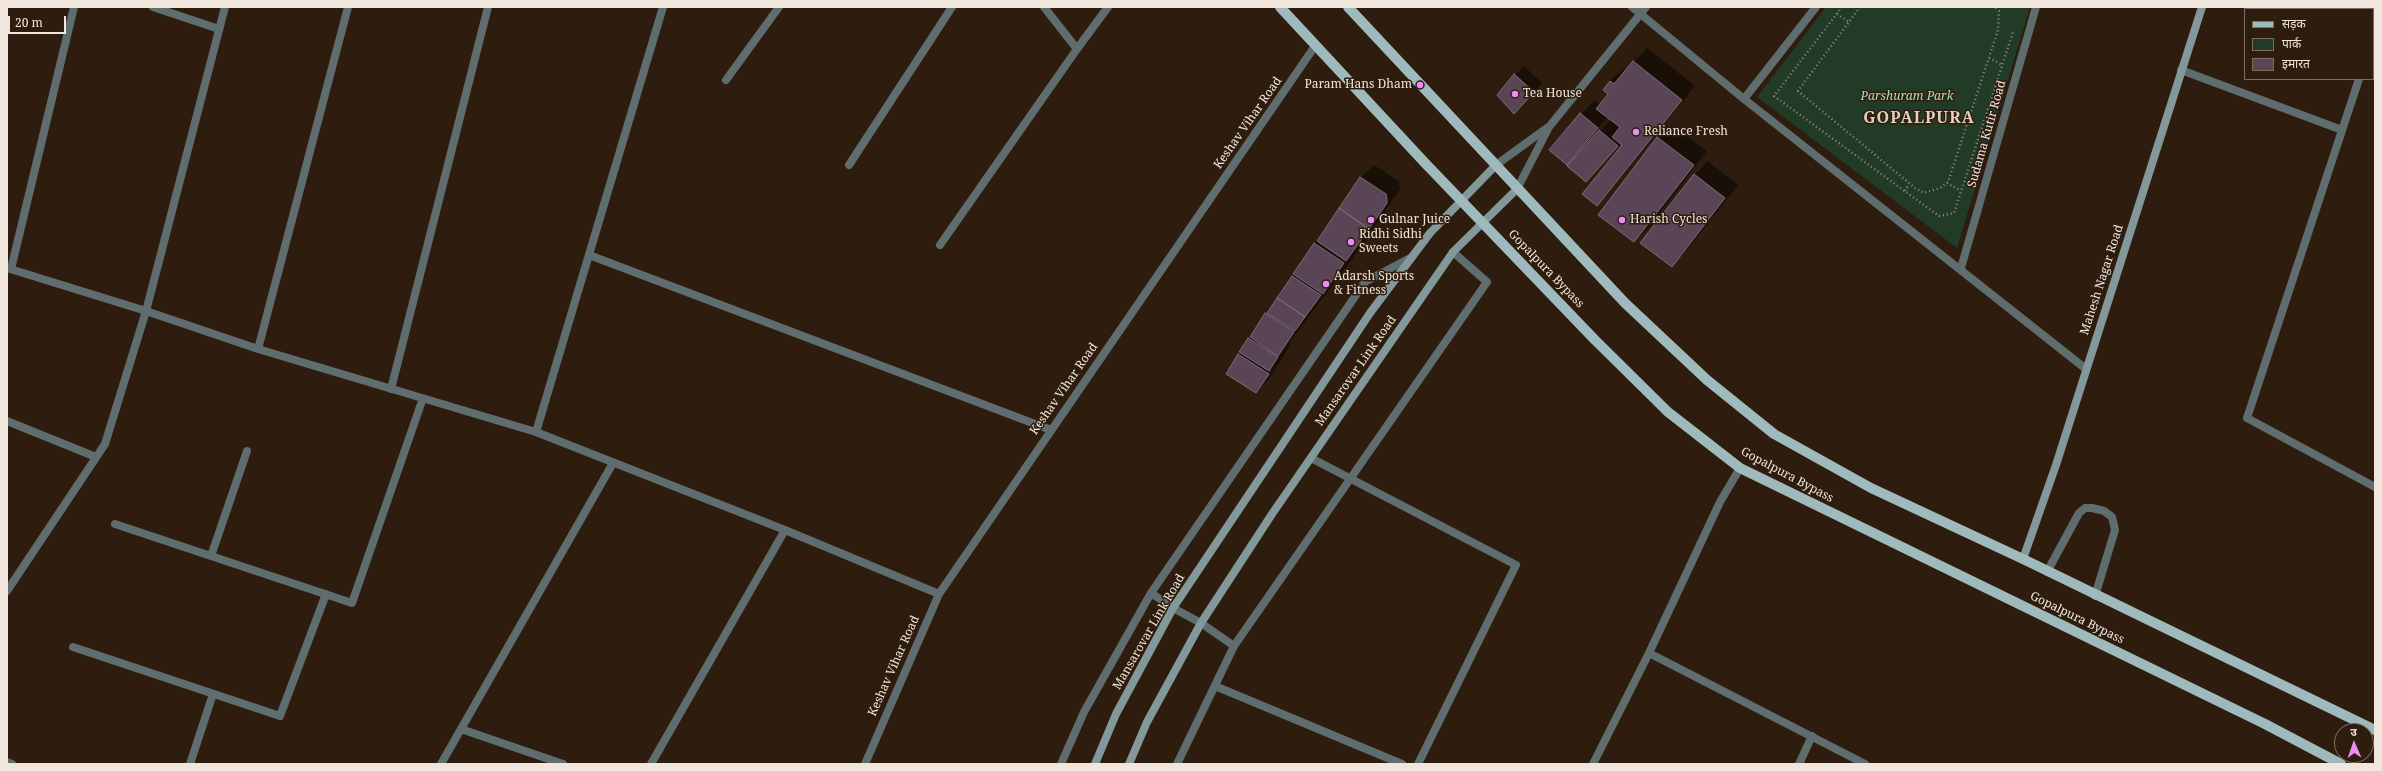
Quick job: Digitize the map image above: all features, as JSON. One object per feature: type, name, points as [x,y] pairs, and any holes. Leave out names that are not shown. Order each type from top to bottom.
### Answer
[{"type":"main road","name":"Gopalpura Bypass","points":[[1280,7],[1595,340],[1668,412],[1740,468],[2251,717],[2341,764]]},
{"type":"main road","points":[[1348,7],[1630,308],[1707,380],[1774,434],[1871,488],[2023,559],[2095,596],[2375,730]]},
{"type":"street","points":[[74,7],[9,269],[146,311],[258,349],[536,432],[785,530],[939,594]]},
{"type":"street","points":[[153,7],[219,29]]},
{"type":"street","points":[[7,591],[105,444],[146,311],[225,7]]},
{"type":"street","points":[[258,349],[348,7]]},
{"type":"street","points":[[391,389],[488,7]]},
{"type":"street","points":[[536,432],[663,7]]},
{"type":"street","points":[[726,80],[779,7]]},
{"type":"street","points":[[849,165],[952,7]]},
{"type":"street","points":[[1044,7],[1077,49]]},
{"type":"street","points":[[940,245],[1108,7]]},
{"type":"street","points":[[1632,7],[1744,99],[1961,268],[2086,368]]},
{"type":"street","points":[[1549,127],[1646,7]]},
{"type":"street","points":[[1744,99],[1816,7]]},
{"type":"street","name":"Sudama Kutir Road","points":[[1961,268],[2036,7]]},
{"type":"street","name":"Mahesh Nagar Road","points":[[2023,559],[2056,465],[2202,7]]},
{"type":"street","name":"Keshav Vihar Road","points":[[865,764],[939,594],[1316,46]]},
{"type":"street","points":[[2181,70],[2342,130]]},
{"type":"street","points":[[2359,80],[2247,418],[2375,487]]},
{"type":"street","name":"Mansarovar Link Road","points":[[1095,764],[1116,714],[1173,608],[1370,313],[1430,233],[1496,165],[1549,127]]},
{"type":"street","name":"Mansarovar Link Road","points":[[1129,764],[1147,722],[1202,623],[1311,458],[1453,252],[1517,189],[1549,127]]},
{"type":"street","points":[[1177,764],[1234,646],[1487,282],[1453,252]]},
{"type":"street","points":[[589,255],[1051,430]]},
{"type":"street","points":[[1061,764],[1084,712],[1151,593],[1365,282],[1412,257]]},
{"type":"street","points":[[115,524],[352,603],[423,398]]},
{"type":"street","points":[[7,421],[96,457]]},
{"type":"street","points":[[211,556],[247,451]]},
{"type":"street","points":[[1311,458],[1350,481],[1516,564],[1418,764]]},
{"type":"street","points":[[441,764],[613,462]]},
{"type":"street","points":[[1593,764],[1649,653],[1720,502],[1740,468]]},
{"type":"street","points":[[2047,572],[2080,512],[2085,508],[2104,511],[2112,517],[2115,530],[2095,596]]},
{"type":"street","points":[[651,764],[785,530]]},
{"type":"street","points":[[1151,593],[1173,608],[1202,623],[1234,646]]},
{"type":"street","points":[[73,647],[280,716],[326,594]]},
{"type":"street","points":[[1649,653],[1865,764]]},
{"type":"street","points":[[1215,686],[1402,764]]},
{"type":"street","points":[[190,764],[213,694]]},
{"type":"street","points":[[461,729],[563,764]]},
{"type":"street","points":[[1799,764],[1812,736]]},
{"type":"street","points":[[7,762],[12,764]]},
{"type":"path","points":[[1842,7],[1774,96],[1939,216],[1954,213],[2014,29]]},
{"type":"path","points":[[1860,7],[1798,91],[1910,184],[1924,193],[1948,182],[1998,30],[1999,11],[1995,7]]},
{"type":"path","points":[[1837,14],[1849,22]]},
{"type":"path","points":[[1989,58],[2002,65]]},
{"type":"path","points":[[1946,183],[1961,191]]},
{"type":"path","points":[[1905,191],[1910,184]]},
{"type":"green space","name":"Parshuram Park","points":[[1826,7],[2030,7],[1957,248],[1757,97]]},
{"type":"building","name":"Reliance Fresh","points":[[1633,61],[1682,100],[1597,206],[1582,194],[1622,145],[1612,137],[1620,127],[1596,109],[1608,94],[1603,90],[1610,81],[1614,84]]},
{"type":"building","name":"Tea House","points":[[1514,74],[1534,92],[1514,114],[1497,95]]},
{"type":"building","points":[[1580,113],[1598,128],[1567,165],[1549,150]]},
{"type":"building","points":[[1599,130],[1618,146],[1586,182],[1567,166]]},
{"type":"building","points":[[1657,137],[1694,165],[1634,242],[1598,215]]},
{"type":"building","points":[[1694,174],[1725,198],[1672,267],[1640,243]]},
{"type":"building","points":[[1360,177],[1386,194],[1387,199],[1387,203],[1369,229],[1339,208]]},
{"type":"building","points":[[1339,208],[1369,229],[1346,261],[1317,241]]},
{"type":"building","points":[[1314,243],[1344,263],[1323,294],[1293,274]]},
{"type":"building","points":[[1292,276],[1321,295],[1305,317],[1277,298]]},
{"type":"building","points":[[1277,298],[1305,317],[1295,331],[1267,313]]},
{"type":"building","points":[[1265,313],[1294,332],[1278,356],[1250,337]]},
{"type":"building","points":[[1248,338],[1278,357],[1269,371],[1239,352]]},
{"type":"building","points":[[1238,354],[1269,374],[1256,393],[1226,374]]},
{"type":"place","name":"Param Hans Dham","points":[[1420,85]]},
{"type":"place","name":"Tea House","points":[[1515,94]]},
{"type":"place","name":"Reliance Fresh","points":[[1636,132]]},
{"type":"place","name":"Gulnar Juice","points":[[1371,220]]},
{"type":"place","name":"Harish Cycles","points":[[1622,220]]},
{"type":"place","name":"Ridhi Sidhi Sweets","points":[[1351,242]]},
{"type":"place","name":"Adarsh Sports & Fitness","points":[[1326,284]]},
{"type":"district","name":"GOPALPURA","points":[[1919,118]]}]
